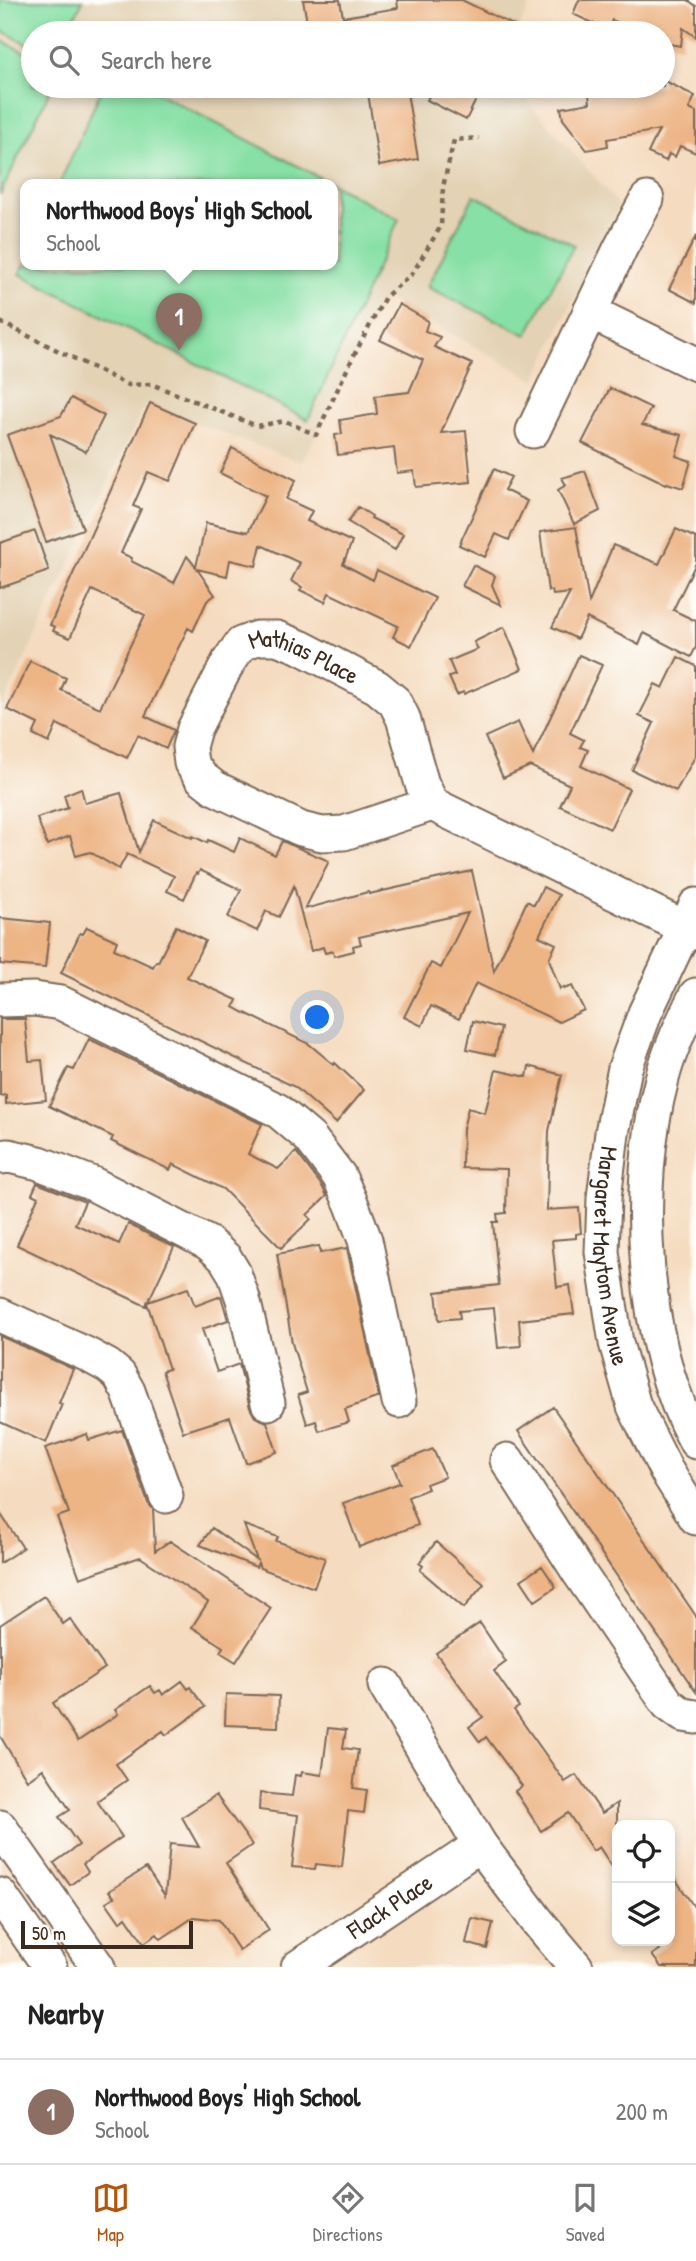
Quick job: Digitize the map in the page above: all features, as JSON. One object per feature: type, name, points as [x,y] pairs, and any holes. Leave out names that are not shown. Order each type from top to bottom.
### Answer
[{"type":"street","points":[[533,431],[647,200]]},
{"type":"street","points":[[590,312],[696,364]]},
{"type":"street","name":"Mathias Place","points":[[257,638],[277,638],[377,687],[394,702],[403,718],[422,784],[432,804],[344,833],[322,834],[301,829],[215,788],[201,777],[191,763],[189,747],[194,729],[229,661],[241,644],[257,638]]},
{"type":"street","points":[[432,804],[692,921]]},
{"type":"street","name":"Margaret Maytom Avenue","points":[[692,921],[645,1013],[625,1068],[612,1133],[604,1198],[602,1252],[616,1343],[634,1406],[666,1470],[696,1518]]},
{"type":"street","name":"Margaret Maytom Avenue","points":[[696,995],[662,1077],[648,1150],[647,1238],[650,1288],[659,1337],[674,1391],[696,1442]]},
{"type":"street","points":[[0,1000],[34,999],[61,1003],[277,1111],[310,1138],[339,1176],[365,1240],[399,1401]]},
{"type":"street","points":[[0,1157],[9,1156],[39,1163],[93,1184],[208,1243],[225,1258],[234,1273],[243,1299],[268,1403]]},
{"type":"street","points":[[0,1315],[86,1354],[119,1375],[128,1391],[166,1496]]},
{"type":"street","points":[[616,1343],[659,1337]]},
{"type":"street","points":[[507,1460],[668,1704],[683,1714],[696,1717]]},
{"type":"street","points":[[385,1685],[480,1845],[576,1967]]},
{"type":"street","points":[[0,1827],[98,1967]]},
{"type":"street","name":"Flack Place","points":[[298,1967],[480,1845]]},
{"type":"street","points":[[0,1895],[50,1967]]},
{"type":"path","points":[[0,322],[128,385],[151,384],[257,426],[285,421],[316,435],[385,297],[412,274],[441,226],[443,187],[454,140],[479,138]]},
{"type":"shaded area","points":[[0,0],[532,0],[522,21],[21,21],[21,98],[525,98],[619,205],[535,380],[385,297],[302,462],[195,423],[150,403],[143,409],[0,711]]},
{"type":"green space","points":[[0,0],[83,0],[73,21],[21,21],[21,41],[0,30]]},
{"type":"green space","points":[[0,40],[21,50],[21,98],[46,98],[0,195]]},
{"type":"green space","points":[[98,98],[168,98],[323,179],[62,179]]},
{"type":"green space","points":[[338,187],[399,219],[308,420],[20,274],[22,270],[338,270]]},
{"type":"green space","points":[[474,195],[574,245],[527,335],[427,287]]},
{"type":"building","points":[[303,0],[340,0],[343,17],[398,8],[397,0],[462,0],[505,21],[307,21]]},
{"type":"building","points":[[579,0],[688,0],[696,6],[696,37],[683,28],[681,46],[675,45],[675,21],[588,21],[573,14]]},
{"type":"building","points":[[675,86],[695,96],[689,109],[696,112],[696,153],[680,146],[675,157],[669,154],[666,161],[648,153],[659,130],[607,139],[608,146],[587,150],[563,119],[561,108],[590,103],[589,98],[675,98]]},
{"type":"building","points":[[369,98],[408,98],[418,159],[379,166]]},
{"type":"building","points":[[428,98],[477,98],[466,120],[427,100]]},
{"type":"building","points":[[696,236],[696,303],[669,289]]},
{"type":"building","points":[[399,304],[428,321],[425,331],[440,337],[434,347],[472,364],[441,433],[466,431],[471,482],[416,487],[414,471],[397,473],[394,448],[338,455],[335,435],[342,434],[340,420],[377,414],[375,396],[409,392],[423,360],[380,340]]},
{"type":"building","points":[[610,388],[651,408],[642,425],[682,435],[676,456],[691,461],[683,488],[666,484],[582,443]]},
{"type":"building","points":[[71,398],[104,416],[86,452],[50,434],[83,529],[46,542],[7,435],[61,416]]},
{"type":"building","points":[[150,403],[195,423],[170,481],[148,472],[133,506],[141,509],[121,553],[174,583],[187,556],[196,567],[206,523],[248,532],[266,496],[220,473],[232,448],[296,480],[286,499],[312,511],[307,521],[352,542],[343,564],[373,580],[377,570],[435,598],[411,646],[393,637],[398,626],[329,593],[325,602],[300,590],[302,587],[291,581],[300,563],[261,545],[256,566],[230,560],[227,576],[197,569],[215,595],[207,601],[193,631],[188,628],[145,716],[174,730],[166,749],[138,735],[127,758],[57,724],[49,743],[33,735],[38,724],[7,709],[30,661],[66,678],[61,690],[100,708],[145,615],[92,590],[70,638],[53,631],[55,627],[50,625]]},
{"type":"building","points":[[494,469],[511,477],[504,490],[527,501],[509,540],[496,534],[485,557],[459,545]]},
{"type":"building","points":[[585,471],[600,511],[574,524],[558,490],[566,485],[562,478]]},
{"type":"building","points":[[358,507],[372,516],[371,518],[403,534],[395,550],[348,522]]},
{"type":"building","points":[[576,527],[589,603],[613,545],[659,564],[676,529],[696,538],[696,563],[673,610],[696,621],[696,647],[691,657],[644,633],[639,645],[587,618],[577,639],[552,627],[570,593],[553,595],[552,590],[548,591],[540,532]]},
{"type":"building","points":[[35,531],[49,571],[0,588],[0,543]]},
{"type":"building","points":[[473,565],[495,576],[492,585],[501,605],[462,586]]},
{"type":"building","points":[[504,627],[522,669],[457,695],[449,677],[455,675],[449,661],[478,649],[474,642]]},
{"type":"building","points":[[579,655],[602,665],[570,733],[584,740],[580,747],[588,750],[581,766],[629,789],[610,829],[560,806],[570,785],[530,766],[503,778],[485,737],[518,722],[533,755]]},
{"type":"building","points":[[678,657],[696,666],[696,755],[676,791],[632,770],[654,723],[639,716],[655,684],[663,688]]},
{"type":"building","points":[[81,788],[85,803],[121,793],[139,852],[154,820],[192,838],[193,836],[207,843],[208,840],[234,852],[240,838],[275,855],[282,841],[329,861],[305,909],[368,892],[369,894],[472,871],[494,971],[527,901],[534,905],[543,887],[559,895],[539,936],[556,944],[549,959],[560,989],[572,986],[584,1010],[559,1022],[476,983],[459,1019],[431,1006],[422,1026],[404,1017],[431,963],[441,968],[468,913],[359,937],[361,944],[353,946],[354,951],[334,956],[333,951],[325,953],[323,947],[311,951],[294,886],[279,917],[266,911],[257,931],[228,917],[241,890],[200,870],[184,899],[167,891],[174,876],[127,854],[119,869],[90,852],[76,856],[70,836],[47,845],[37,818],[68,808],[64,795]]},
{"type":"building","points":[[0,918],[50,923],[45,968],[0,964]]},
{"type":"building","points":[[176,926],[205,941],[187,977],[237,1000],[234,1007],[309,1044],[334,1065],[335,1063],[364,1090],[336,1123],[295,1087],[61,973],[80,933],[83,934],[87,927],[117,941],[114,949],[153,967]]},
{"type":"building","points":[[0,1019],[25,1019],[29,1061],[42,1060],[46,1100],[6,1104],[6,1095],[0,1096]]},
{"type":"building","points":[[473,1021],[501,1028],[495,1055],[467,1049]]},
{"type":"building","points":[[89,1039],[262,1124],[248,1154],[278,1169],[296,1152],[327,1196],[307,1215],[311,1219],[281,1248],[223,1189],[173,1164],[170,1170],[111,1141],[113,1137],[49,1106],[68,1068],[74,1070]]},
{"type":"building","points":[[529,1066],[562,1075],[549,1131],[547,1210],[579,1208],[581,1233],[576,1234],[576,1238],[552,1240],[557,1287],[570,1285],[574,1314],[519,1320],[521,1346],[498,1348],[494,1308],[459,1311],[460,1318],[439,1320],[436,1292],[499,1285],[493,1222],[498,1222],[497,1214],[506,1213],[507,1169],[462,1168],[463,1129],[468,1108],[485,1113],[496,1070],[527,1077]]},
{"type":"building","points":[[37,1183],[85,1202],[75,1224],[119,1244],[128,1224],[174,1247],[148,1302],[188,1288],[195,1306],[221,1296],[228,1320],[202,1329],[217,1372],[239,1364],[250,1408],[255,1417],[267,1422],[277,1452],[246,1463],[230,1417],[183,1432],[162,1371],[169,1369],[147,1303],[146,1306],[17,1245],[38,1197],[32,1194]]},
{"type":"building","points":[[319,1246],[320,1253],[347,1248],[379,1397],[345,1409],[349,1422],[319,1431],[316,1421],[307,1424],[298,1395],[307,1392],[292,1343],[277,1254]]},
{"type":"building","points":[[0,1336],[73,1369],[46,1443],[0,1422]]},
{"type":"building","points":[[553,1407],[696,1616],[696,1692],[518,1431]]},
{"type":"building","points":[[122,1430],[148,1503],[153,1509],[155,1551],[170,1541],[271,1608],[236,1662],[220,1652],[223,1647],[192,1627],[208,1602],[140,1557],[80,1578],[57,1517],[69,1513],[45,1448],[87,1434],[89,1440]]},
{"type":"building","points":[[433,1449],[445,1477],[426,1484],[428,1489],[408,1497],[418,1525],[359,1547],[343,1503],[400,1483],[393,1465]]},
{"type":"building","points":[[0,1513],[23,1548],[0,1563]]},
{"type":"building","points":[[244,1525],[278,1537],[276,1541],[325,1558],[314,1588],[260,1568],[258,1563],[256,1567],[200,1545],[212,1528],[257,1560]]},
{"type":"building","points":[[436,1542],[484,1584],[464,1608],[420,1570],[423,1566],[419,1563]]},
{"type":"building","points":[[542,1566],[556,1587],[535,1601],[521,1580]]},
{"type":"building","points":[[44,1596],[63,1624],[70,1619],[105,1668],[53,1703],[78,1741],[118,1714],[115,1710],[150,1686],[155,1693],[160,1690],[163,1695],[182,1681],[205,1707],[166,1735],[163,1731],[116,1764],[127,1780],[97,1801],[122,1837],[83,1864],[88,1872],[70,1885],[54,1863],[79,1845],[59,1817],[70,1810],[43,1769],[27,1780],[0,1736],[0,1625]]},
{"type":"building","points":[[480,1623],[506,1662],[494,1671],[519,1707],[514,1710],[565,1782],[576,1775],[602,1813],[617,1803],[617,1820],[612,1820],[612,1866],[599,1847],[593,1851],[568,1813],[541,1831],[515,1791],[522,1786],[486,1737],[480,1742],[469,1727],[483,1717],[436,1653]]},
{"type":"building","points":[[226,1694],[279,1696],[278,1727],[225,1725]]},
{"type":"building","points":[[328,1728],[346,1730],[343,1748],[358,1750],[353,1788],[367,1790],[364,1813],[348,1811],[342,1867],[316,1864],[315,1869],[292,1867],[298,1815],[259,1810],[260,1793],[292,1796],[295,1775],[301,1776],[302,1772],[322,1775]]},
{"type":"building","points":[[216,1795],[252,1845],[226,1863],[269,1930],[239,1950],[219,1920],[194,1917],[161,1939],[157,1934],[144,1943],[126,1917],[120,1922],[106,1902],[114,1897],[109,1891],[146,1868],[165,1896],[170,1844],[199,1847],[182,1817]]},
{"type":"building","points":[[675,1878],[696,1910],[696,1967],[661,1967],[652,1955],[666,1946],[675,1946]]},
{"type":"building","points":[[472,1918],[493,1923],[487,1949],[466,1943]]},
{"type":"place","name":"Northwood Boys' High School","points":[[179,351]]}]
